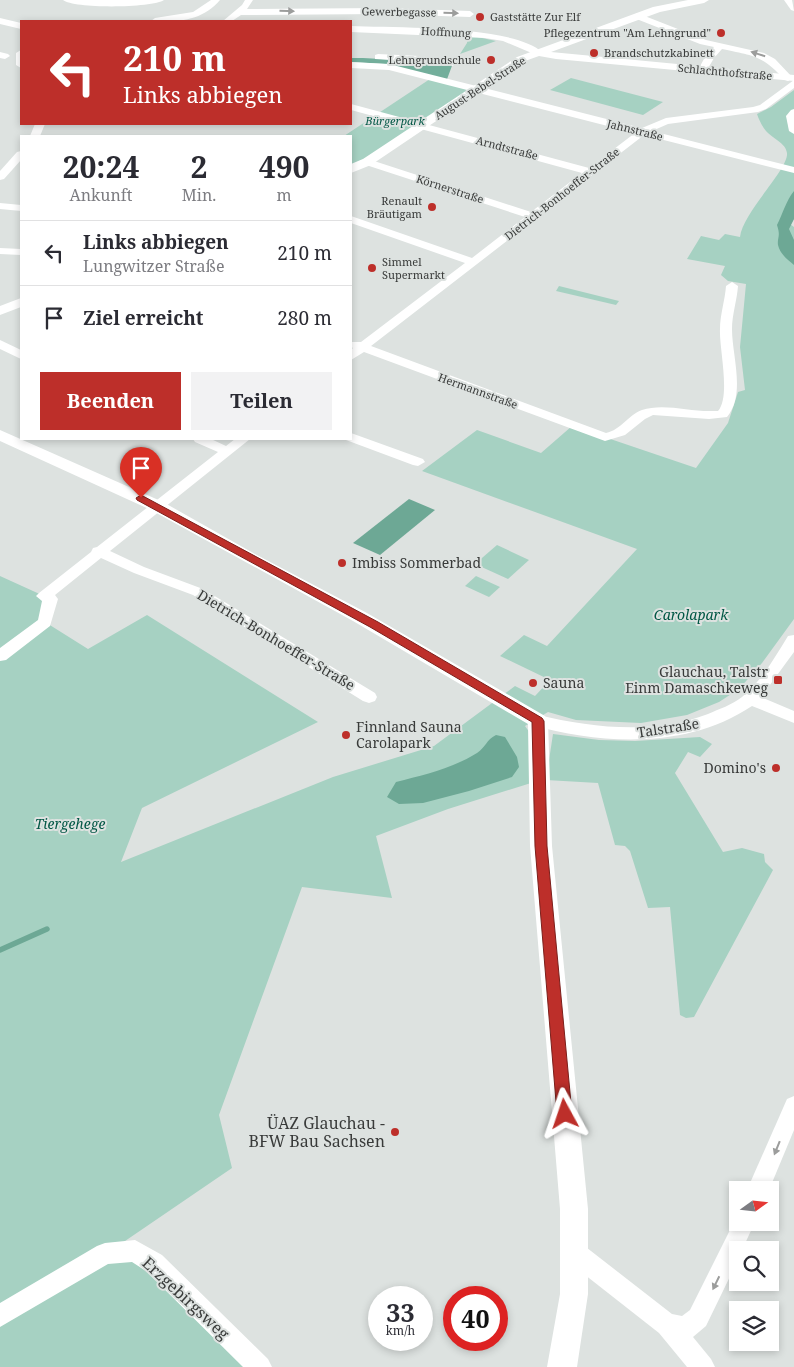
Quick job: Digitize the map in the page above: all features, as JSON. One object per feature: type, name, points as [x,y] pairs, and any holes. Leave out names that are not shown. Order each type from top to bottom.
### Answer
[{"type":"street","points":[[67,0],[73,3],[160,0]]},
{"type":"street","points":[[160,20],[197,14],[210,8],[216,0]]},
{"type":"street","points":[[228,20],[239,12],[249,0]]},
{"type":"street","name":"August-Bebel-Straße","points":[[352,169],[367,162],[521,59],[637,16],[672,5],[704,0]]},
{"type":"street","points":[[788,0],[794,8]]},
{"type":"street","name":"Gewerbegasse","points":[[239,12],[470,11],[466,33]]},
{"type":"street","points":[[637,16],[703,42],[767,57],[792,80]]},
{"type":"street","points":[[0,21],[20,26]]},
{"type":"street","name":"Hoffnung","points":[[352,29],[466,33],[505,39],[537,52]]},
{"type":"street","points":[[703,70],[710,57],[720,46]]},
{"type":"street","name":"Schlachthofstraße","points":[[537,52],[556,56],[792,80]]},
{"type":"street","points":[[352,56],[440,60],[452,63]]},
{"type":"street","name":"Jahnstraße","points":[[352,65],[388,67],[794,170]]},
{"type":"street","name":"Dietrich-Bonhoeffer-Straße","points":[[357,345],[473,262],[642,132],[666,121],[756,110],[763,107],[792,80]]},
{"type":"street","name":"Arndtstraße","points":[[352,107],[591,172]]},
{"type":"street","points":[[794,112],[791,116],[794,131]]},
{"type":"street","points":[[0,177],[5,166],[20,155]]},
{"type":"street","name":"Körnerstraße","points":[[367,162],[533,216]]},
{"type":"street","points":[[5,166],[20,167]]},
{"type":"street","points":[[0,206],[20,208]]},
{"type":"street","points":[[352,219],[473,262]]},
{"type":"street","points":[[0,251],[20,252]]},
{"type":"street","name":"Hermannstraße","points":[[357,345],[605,437],[618,435],[646,412],[712,415],[724,413],[727,410],[730,396],[726,328],[732,286]]},
{"type":"street","points":[[0,311],[20,302]]},
{"type":"street","points":[[0,344],[20,354]]},
{"type":"street","points":[[0,435],[157,506],[368,622],[538,721],[541,846],[574,1209],[574,1294],[562,1367]]},
{"type":"street","points":[[352,437],[418,462]]},
{"type":"street","points":[[202,440],[227,451]]},
{"type":"street","points":[[0,656],[45,622],[50,599],[44,596],[98,551],[242,440]]},
{"type":"street","name":"Dietrich-Bonhoeffer-Straße","points":[[98,551],[139,570],[198,592],[369,697]]},
{"type":"street","name":"Talstraße","points":[[538,721],[589,731],[624,734],[654,733],[686,728],[707,722],[750,699],[794,640]]},
{"type":"street","points":[[750,699],[794,717]]},
{"type":"street","points":[[762,1181],[794,1105]]},
{"type":"street","points":[[667,1325],[686,1328],[698,1318],[740,1231]]},
{"type":"street","name":"Erzgebirgsweg","points":[[0,1316],[105,1254],[135,1252],[154,1263],[260,1367]]},
{"type":"street","points":[[574,1252],[667,1325],[703,1367]]},
{"type":"green space","points":[[468,35],[496,41],[460,54],[467,43]]},
{"type":"green space","points":[[571,78],[663,102],[643,115],[550,90]]},
{"type":"green space","name":"Bürgerpark","points":[[430,79],[470,89],[374,154],[352,165],[352,135],[346,135]]},
{"type":"green space","points":[[794,90],[794,219],[790,224],[794,227],[794,619],[762,663],[739,689],[719,702],[687,715],[641,723],[576,720],[548,712],[525,726],[530,733],[531,783],[448,809],[376,836],[392,898],[302,887],[219,1115],[232,1168],[106,1254],[135,1251],[260,1367],[0,1367],[0,576],[44,596],[45,622],[88,649],[147,615],[318,722],[142,808],[121,862],[333,777],[434,746],[515,686],[535,696],[550,680],[500,656],[524,635],[547,646],[637,549],[422,471],[477,430],[541,453],[572,426],[696,468],[728,423],[738,392],[745,390],[740,347],[746,284],[728,281],[721,275],[725,266],[687,259],[701,236],[719,240],[725,234],[740,237],[749,216],[781,169],[786,160],[787,153],[784,146],[766,131],[757,114],[771,107]]},
{"type":"green space","points":[[559,286],[619,301],[616,305],[556,291]]},
{"type":"green space","points":[[497,545],[529,560],[508,579],[475,564]]},
{"type":"green space","points":[[476,576],[500,587],[489,597],[465,586]]},
{"type":"green space","points":[[553,734],[599,740],[635,741],[700,737],[712,744],[700,757],[688,752],[675,773],[723,852],[742,848],[764,854],[765,862],[773,870],[694,1017],[686,1018],[680,1015],[670,907],[648,908],[630,851],[625,846],[615,845],[598,783],[546,780]]},
{"type":"shaded area","points":[[352,58],[453,63],[446,82],[385,64],[352,62]]},
{"type":"shaded area","points":[[794,191],[794,219],[789,229],[794,240],[794,265],[780,251],[777,225]]},
{"type":"shaded area","points":[[409,499],[435,510],[380,555],[353,543]]},
{"type":"shaded area","points":[[496,735],[505,737],[517,757],[519,767],[512,777],[423,803],[399,804],[387,797],[396,782],[428,774],[458,763],[477,753]]},
{"type":"waterway","points":[[0,950],[47,929]]},
{"type":"place","name":"Gaststätte Zur Elf","points":[[480,17]]},
{"type":"place","name":"Pflegezentrum \"Am Lehngrund\"","points":[[721,33]]},
{"type":"place","name":"Brandschutzkabinett","points":[[594,53]]},
{"type":"place","name":"Lehngrundschule","points":[[491,60]]},
{"type":"place","name":"Renault Bräutigam","points":[[432,207]]},
{"type":"place","name":"Simmel Supermarkt","points":[[372,268]]},
{"type":"place","name":"Imbiss Sommerbad","points":[[342,563]]},
{"type":"place","name":"Glauchau, Talstr Einm Damaschkeweg","points":[[778,680]]},
{"type":"place","name":"Sauna","points":[[533,683]]},
{"type":"place","name":"Finnland Sauna Carolapark","points":[[346,735]]},
{"type":"place","name":"Domino's","points":[[776,768]]},
{"type":"place","name":"ÜAZ Glauchau - BFW Bau Sachsen","points":[[395,1132]]},
{"type":"route","points":[[141,498],[416,648],[538,721],[541,846],[565,1114]]},
{"type":"park label","name":"Carolapark","points":[[691,615]]},
{"type":"park label","name":"Tiergehege","points":[[70,824]]}]
